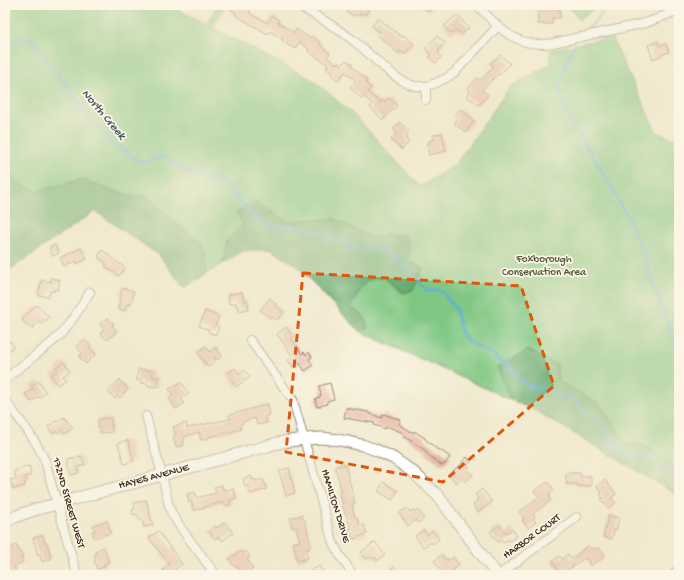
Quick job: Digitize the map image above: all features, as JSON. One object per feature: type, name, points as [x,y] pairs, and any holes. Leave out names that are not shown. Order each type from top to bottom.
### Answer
[{"type":"street","points":[[297,5],[322,18],[343,32],[400,80],[413,85],[426,86],[439,82],[450,76],[498,26]]},
{"type":"street","points":[[477,5],[506,33],[522,42],[539,44],[547,44],[646,23],[679,10]]},
{"type":"street","points":[[426,86],[426,100]]},
{"type":"street","points":[[5,378],[51,343],[60,334],[74,317],[90,292]]},
{"type":"street","name":"HAMILTON DRIVE","points":[[250,340],[293,400],[333,543],[353,575]]},
{"type":"street","name":"172ND STREET WEST","points":[[5,400],[42,454],[77,575]]},
{"type":"street","points":[[146,416],[172,514],[216,575]]},
{"type":"street","name":"HAYES AVENUE","points":[[5,522],[27,512],[57,503],[282,442],[304,438],[322,438],[362,445],[376,450],[393,458],[413,472],[438,496],[498,575]]},
{"type":"street","name":"HARBOR COURT","points":[[498,575],[577,518]]},
{"type":"highlighted area","points":[[303,273],[521,286],[554,386],[443,482],[286,452]]},
{"type":"green space","name":"Foxborough Conservation Area","points":[[5,5],[167,5],[207,24],[217,5],[225,5],[213,28],[313,80],[354,115],[420,187],[455,165],[510,87],[551,64],[550,50],[611,37],[657,133],[679,140],[679,496],[538,412],[359,331],[296,265],[270,249],[242,251],[184,288],[159,255],[95,211],[5,273],[5,235],[7,234],[5,220]]},
{"type":"green space","points":[[568,5],[599,5],[579,20]]},
{"type":"green space","points":[[9,172],[17,183],[37,191],[81,179],[109,190],[135,196],[145,195],[171,219],[200,242],[205,251],[207,273],[184,288],[160,256],[95,211],[5,273],[5,235],[7,234],[5,220],[5,173]]},
{"type":"green space","points":[[253,201],[289,222],[335,219],[371,238],[386,234],[405,235],[411,247],[407,260],[423,268],[413,290],[403,293],[384,277],[373,278],[360,288],[356,299],[350,308],[365,318],[367,329],[359,331],[296,265],[270,249],[242,251],[222,264],[227,240],[243,225],[237,212]]},
{"type":"green space","points":[[528,350],[557,365],[558,381],[598,403],[628,444],[644,445],[679,470],[679,496],[538,412],[511,400],[497,367]]},
{"type":"building","points":[[223,5],[242,5],[251,10],[249,13],[268,23],[272,16],[294,33],[296,29],[310,38],[312,36],[330,53],[327,57],[336,64],[338,62],[341,65],[346,60],[352,65],[351,66],[367,80],[366,83],[371,88],[368,92],[377,100],[381,103],[383,100],[385,102],[389,98],[397,106],[383,120],[370,107],[373,104],[363,96],[361,98],[350,88],[356,81],[345,72],[338,80],[331,75],[332,73],[326,68],[328,65],[308,51],[309,49],[299,42],[295,49],[270,31],[268,34],[235,15],[236,13]]},
{"type":"building","points":[[350,5],[372,5],[365,15],[361,13],[359,16],[356,14],[354,16],[346,11]]},
{"type":"building","points":[[422,5],[436,5],[428,12]]},
{"type":"building","points":[[560,8],[560,18],[552,18],[552,24],[538,24],[538,10]]},
{"type":"building","points":[[457,15],[469,28],[462,34],[460,31],[458,33],[456,30],[451,34],[444,26]]},
{"type":"building","points":[[378,18],[402,37],[404,35],[414,44],[404,54],[400,51],[398,54],[377,35],[380,31],[372,26]]},
{"type":"building","points":[[437,36],[445,43],[438,50],[440,51],[438,53],[441,57],[436,63],[429,57],[431,55],[425,48]]},
{"type":"building","points":[[658,42],[659,46],[666,44],[669,52],[653,59],[648,45]]},
{"type":"building","points":[[500,55],[510,64],[482,90],[488,95],[479,105],[467,96],[471,91],[468,88],[477,78],[481,80],[494,66],[490,64]]},
{"type":"building","points":[[460,109],[474,121],[466,132],[455,124],[457,118],[455,116]]},
{"type":"building","points":[[400,122],[409,131],[406,134],[408,136],[406,139],[409,142],[402,150],[391,139],[397,133],[393,129]]},
{"type":"building","points":[[442,133],[446,151],[429,155],[427,144],[430,143],[429,141],[435,139],[433,135]]},
{"type":"building","points":[[55,245],[59,253],[53,256],[49,248]]},
{"type":"building","points":[[81,248],[87,259],[77,264],[76,261],[64,267],[60,258]]},
{"type":"building","points":[[102,250],[125,268],[119,276],[105,266],[107,264],[98,257]]},
{"type":"building","points":[[51,278],[60,280],[58,290],[54,289],[54,292],[50,291],[49,297],[38,295],[42,280],[51,282]]},
{"type":"building","points":[[122,288],[134,291],[131,305],[127,304],[125,311],[118,309]]},
{"type":"building","points":[[242,292],[244,301],[247,300],[249,309],[239,311],[239,306],[236,307],[236,303],[229,304],[228,295]]},
{"type":"building","points":[[270,298],[276,304],[275,305],[284,312],[277,320],[271,316],[270,318],[260,310]]},
{"type":"building","points":[[36,305],[49,317],[42,324],[39,321],[32,329],[22,320]]},
{"type":"building","points":[[205,311],[219,317],[215,325],[219,327],[215,335],[208,332],[209,330],[199,326]]},
{"type":"building","points":[[108,318],[114,324],[112,325],[117,331],[107,340],[100,333],[104,330],[100,324]]},
{"type":"building","points":[[286,327],[293,337],[291,338],[302,354],[304,352],[306,355],[309,352],[312,357],[309,359],[313,365],[305,371],[299,362],[293,367],[288,360],[293,357],[277,334]]},
{"type":"building","points":[[5,336],[14,346],[5,354]]},
{"type":"building","points":[[84,340],[91,346],[89,347],[96,354],[86,364],[79,357],[82,353],[76,347]]},
{"type":"building","points":[[206,346],[210,352],[216,347],[222,356],[217,360],[214,356],[215,361],[208,367],[197,352]]},
{"type":"building","points":[[64,362],[70,371],[63,376],[66,380],[58,385],[51,375],[58,370],[56,368]]},
{"type":"building","points":[[235,368],[239,374],[244,370],[250,377],[236,387],[227,374]]},
{"type":"building","points":[[138,369],[153,371],[152,377],[159,378],[157,387],[148,386],[148,384],[141,383],[141,380],[137,380]]},
{"type":"building","points":[[119,380],[128,389],[120,398],[118,396],[115,399],[108,392]]},
{"type":"building","points":[[38,381],[46,392],[31,402],[25,394],[33,389],[31,386]]},
{"type":"building","points":[[181,382],[189,394],[181,398],[184,404],[176,409],[169,398],[173,395],[169,389]]},
{"type":"building","points":[[330,383],[334,399],[327,401],[327,404],[317,407],[315,399],[321,395],[319,386]]},
{"type":"building","points":[[268,404],[270,415],[265,416],[267,423],[257,425],[255,418],[242,422],[243,424],[240,425],[241,429],[201,440],[199,432],[184,437],[184,445],[176,447],[173,436],[176,435],[173,427],[186,423],[187,428],[230,419],[229,415]]},
{"type":"building","points":[[346,408],[368,412],[382,418],[383,414],[401,420],[399,424],[413,433],[414,431],[425,438],[438,450],[439,449],[450,457],[444,465],[441,465],[425,452],[426,451],[402,435],[403,433],[387,426],[386,429],[374,425],[375,423],[344,418]]},
{"type":"building","points":[[64,417],[73,428],[64,434],[62,430],[58,433],[56,431],[53,434],[48,427]]},
{"type":"building","points":[[111,418],[112,432],[100,433],[100,428],[98,428],[98,419]]},
{"type":"building","points":[[128,440],[134,461],[124,464],[118,443]]},
{"type":"building","points":[[82,456],[85,465],[78,467],[79,473],[71,475],[68,459]]},
{"type":"building","points":[[467,457],[471,462],[467,465],[469,468],[468,469],[473,475],[465,482],[462,478],[456,483],[449,474],[463,463],[462,462]]},
{"type":"building","points":[[345,464],[355,503],[352,504],[355,518],[357,517],[360,526],[364,525],[367,534],[353,539],[342,504],[340,492],[342,492],[335,467]]},
{"type":"building","points":[[29,466],[31,475],[25,477],[27,482],[24,483],[25,486],[13,489],[10,480],[16,479],[14,471]]},
{"type":"building","points":[[289,468],[295,493],[286,496],[279,471]]},
{"type":"building","points":[[566,473],[580,473],[580,476],[591,476],[591,486],[566,484]]},
{"type":"building","points":[[251,476],[252,480],[255,479],[256,481],[263,479],[267,489],[250,494],[248,486],[245,487],[243,479]]},
{"type":"building","points":[[605,480],[616,494],[611,498],[616,503],[608,509],[601,499],[603,498],[600,494],[602,493],[597,486]]},
{"type":"building","points":[[384,482],[398,491],[392,500],[378,491]]},
{"type":"building","points":[[548,482],[554,490],[549,493],[551,500],[533,514],[535,517],[533,519],[536,522],[528,528],[522,520],[524,519],[519,512],[539,497],[534,491]]},
{"type":"building","points":[[222,485],[224,491],[233,488],[236,498],[230,500],[231,504],[225,506],[224,502],[194,510],[191,501],[189,502],[187,494],[195,492],[197,498],[216,493],[214,487]]},
{"type":"building","points":[[482,489],[492,502],[478,512],[473,505],[477,502],[476,500],[478,498],[475,495]]},
{"type":"building","points":[[146,500],[153,525],[144,527],[142,519],[139,520],[137,514],[133,515],[132,510],[135,509],[134,503]]},
{"type":"building","points":[[407,508],[410,512],[414,510],[415,512],[418,510],[424,518],[418,523],[416,520],[408,526],[399,513]]},
{"type":"building","points":[[302,515],[302,518],[305,520],[311,546],[306,550],[308,558],[297,561],[293,543],[300,541],[296,527],[292,528],[290,518]]},
{"type":"building","points":[[609,515],[619,518],[612,539],[603,537]]},
{"type":"building","points":[[107,521],[111,533],[94,538],[92,531],[95,531],[93,525]]},
{"type":"building","points":[[225,522],[233,533],[222,541],[218,537],[215,539],[209,531],[216,526],[217,528]]},
{"type":"building","points":[[500,525],[505,533],[512,529],[517,536],[509,541],[508,539],[503,543],[501,540],[498,542],[490,532]]},
{"type":"building","points":[[424,530],[427,535],[433,531],[439,539],[432,544],[431,542],[423,547],[415,536]]},
{"type":"building","points":[[158,531],[182,564],[175,569],[179,575],[167,575],[163,569],[169,564],[149,538]]},
{"type":"building","points":[[43,535],[45,543],[47,543],[51,559],[42,562],[40,554],[38,555],[33,538]]},
{"type":"building","points":[[375,542],[385,555],[377,561],[375,557],[372,559],[370,557],[366,559],[361,552]]},
{"type":"building","points":[[16,545],[23,557],[21,558],[23,562],[14,567],[16,570],[9,574],[5,567],[5,551]]},
{"type":"building","points":[[588,546],[591,549],[593,547],[595,550],[598,547],[605,556],[591,566],[586,558],[583,559],[561,575],[552,561],[560,556],[562,559],[568,554],[571,559]]},
{"type":"building","points":[[104,547],[109,562],[104,564],[105,567],[97,569],[94,561],[96,560],[94,555],[96,555],[95,551]]},
{"type":"building","points":[[241,551],[243,553],[246,551],[250,557],[247,559],[253,568],[243,575],[237,566],[235,567],[229,559]]},
{"type":"building","points":[[441,555],[445,560],[447,558],[448,561],[453,557],[459,565],[453,570],[457,575],[444,575],[434,561]]},
{"type":"building","points":[[679,562],[679,575],[667,575]]},
{"type":"building","points":[[319,566],[326,575],[314,575],[311,571]]},
{"type":"building","points":[[394,567],[400,575],[382,575]]},
{"type":"waterway","points":[[584,33],[600,16],[605,5]]},
{"type":"waterway","name":"North Creek","points":[[5,44],[8,46],[22,38],[31,39],[113,145],[125,151],[138,161],[148,163],[157,157],[164,157],[198,177],[219,179],[227,185],[250,213],[275,228],[289,225],[321,233],[332,240],[343,240],[350,249],[364,250],[379,248],[386,251],[415,277],[423,287],[429,291],[439,290],[444,293],[455,307],[461,332],[467,341],[494,355],[501,362],[509,364],[516,375],[526,384],[568,399],[573,399],[578,403],[582,410],[595,418],[605,429],[613,444],[625,456],[634,456],[653,460],[661,464],[679,479]]},
{"type":"waterway","points":[[576,44],[571,52],[559,83],[563,108],[607,179],[645,255],[652,281],[679,354]]}]
